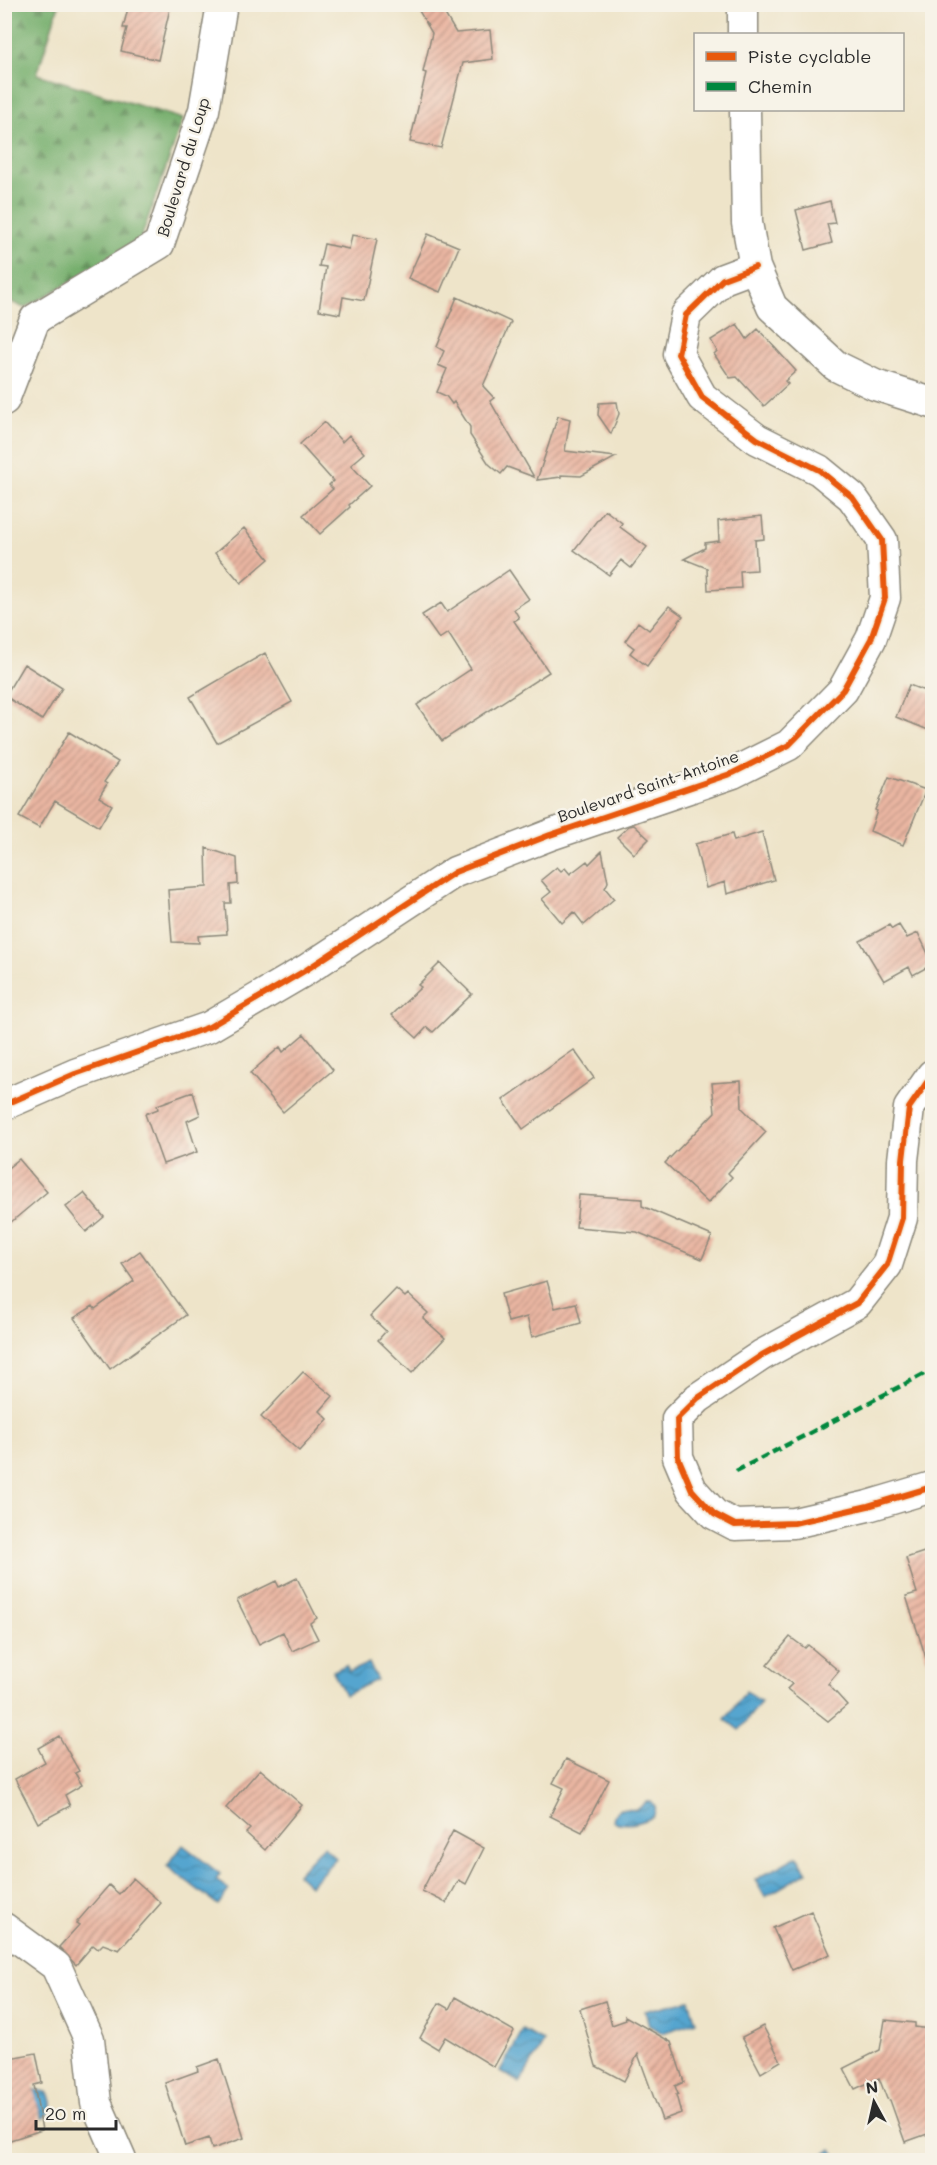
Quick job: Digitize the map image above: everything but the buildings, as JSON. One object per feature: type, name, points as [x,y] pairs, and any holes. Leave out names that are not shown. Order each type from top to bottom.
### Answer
[{"type":"street","name":"Boulevard du Loup","points":[[4,400],[35,319],[159,244],[204,110],[222,4]]},
{"type":"street","points":[[743,4],[743,33]]},
{"type":"street","points":[[745,111],[747,223],[755,267],[772,307],[836,366],[875,385],[933,403]]},
{"type":"street","name":"Boulevard Saint-Antoine","points":[[4,1105],[75,1074],[209,1027],[306,970],[455,872],[550,835],[733,773],[789,745],[843,690],[871,639],[885,598],[882,540],[852,497],[819,470],[757,439],[702,397],[678,354],[686,315],[723,279],[755,267]]},
{"type":"street","points":[[933,1075],[909,1108],[903,1160],[902,1218],[886,1265],[857,1303],[762,1355],[698,1398],[677,1419],[678,1457],[692,1490],[714,1514],[735,1526],[794,1522],[868,1506],[933,1487]]},
{"type":"street","points":[[4,1928],[56,1966],[89,2039],[96,2103],[121,2160]]},
{"type":"green space","points":[[5,5],[59,5],[37,74],[183,119],[139,244],[24,308],[5,299]]},
{"type":"water","points":[[369,1663],[377,1680],[345,1695],[333,1671],[346,1665],[349,1672]]},
{"type":"water","points":[[746,1691],[761,1702],[739,1730],[725,1719]]},
{"type":"water","points":[[646,1802],[652,1802],[655,1806],[653,1817],[623,1824],[613,1821],[614,1815],[620,1809],[637,1810]]},
{"type":"water","points":[[183,1845],[220,1874],[216,1880],[229,1890],[218,1905],[167,1866]]},
{"type":"water","points":[[323,1846],[336,1858],[310,1886],[297,1874]]},
{"type":"water","points":[[797,1856],[807,1872],[765,1897],[755,1880]]},
{"type":"water","points":[[689,2000],[696,2022],[662,2033],[649,2025],[645,2011]]},
{"type":"water","points":[[523,2030],[544,2042],[520,2083],[500,2071]]},
{"type":"water","points":[[31,2089],[47,2092],[51,2100],[51,2107],[43,2119]]},
{"type":"water","points":[[832,2149],[839,2160],[813,2160]]},
{"type":"marked path","points":[[736,1471],[932,1370]]},
{"type":"cycle path","points":[[4,1105],[75,1074],[209,1027],[306,970],[455,872],[550,835],[733,773],[789,745],[843,690],[871,639],[885,598],[882,540],[852,497],[819,470],[757,439],[702,397],[678,354],[686,315],[723,279],[755,267]]},
{"type":"cycle path","points":[[932,1075],[909,1108],[903,1160],[902,1218],[887,1265],[857,1303],[762,1355],[698,1398],[677,1419],[678,1457],[692,1490],[714,1514],[735,1525],[794,1523],[868,1506],[932,1487]]}]
